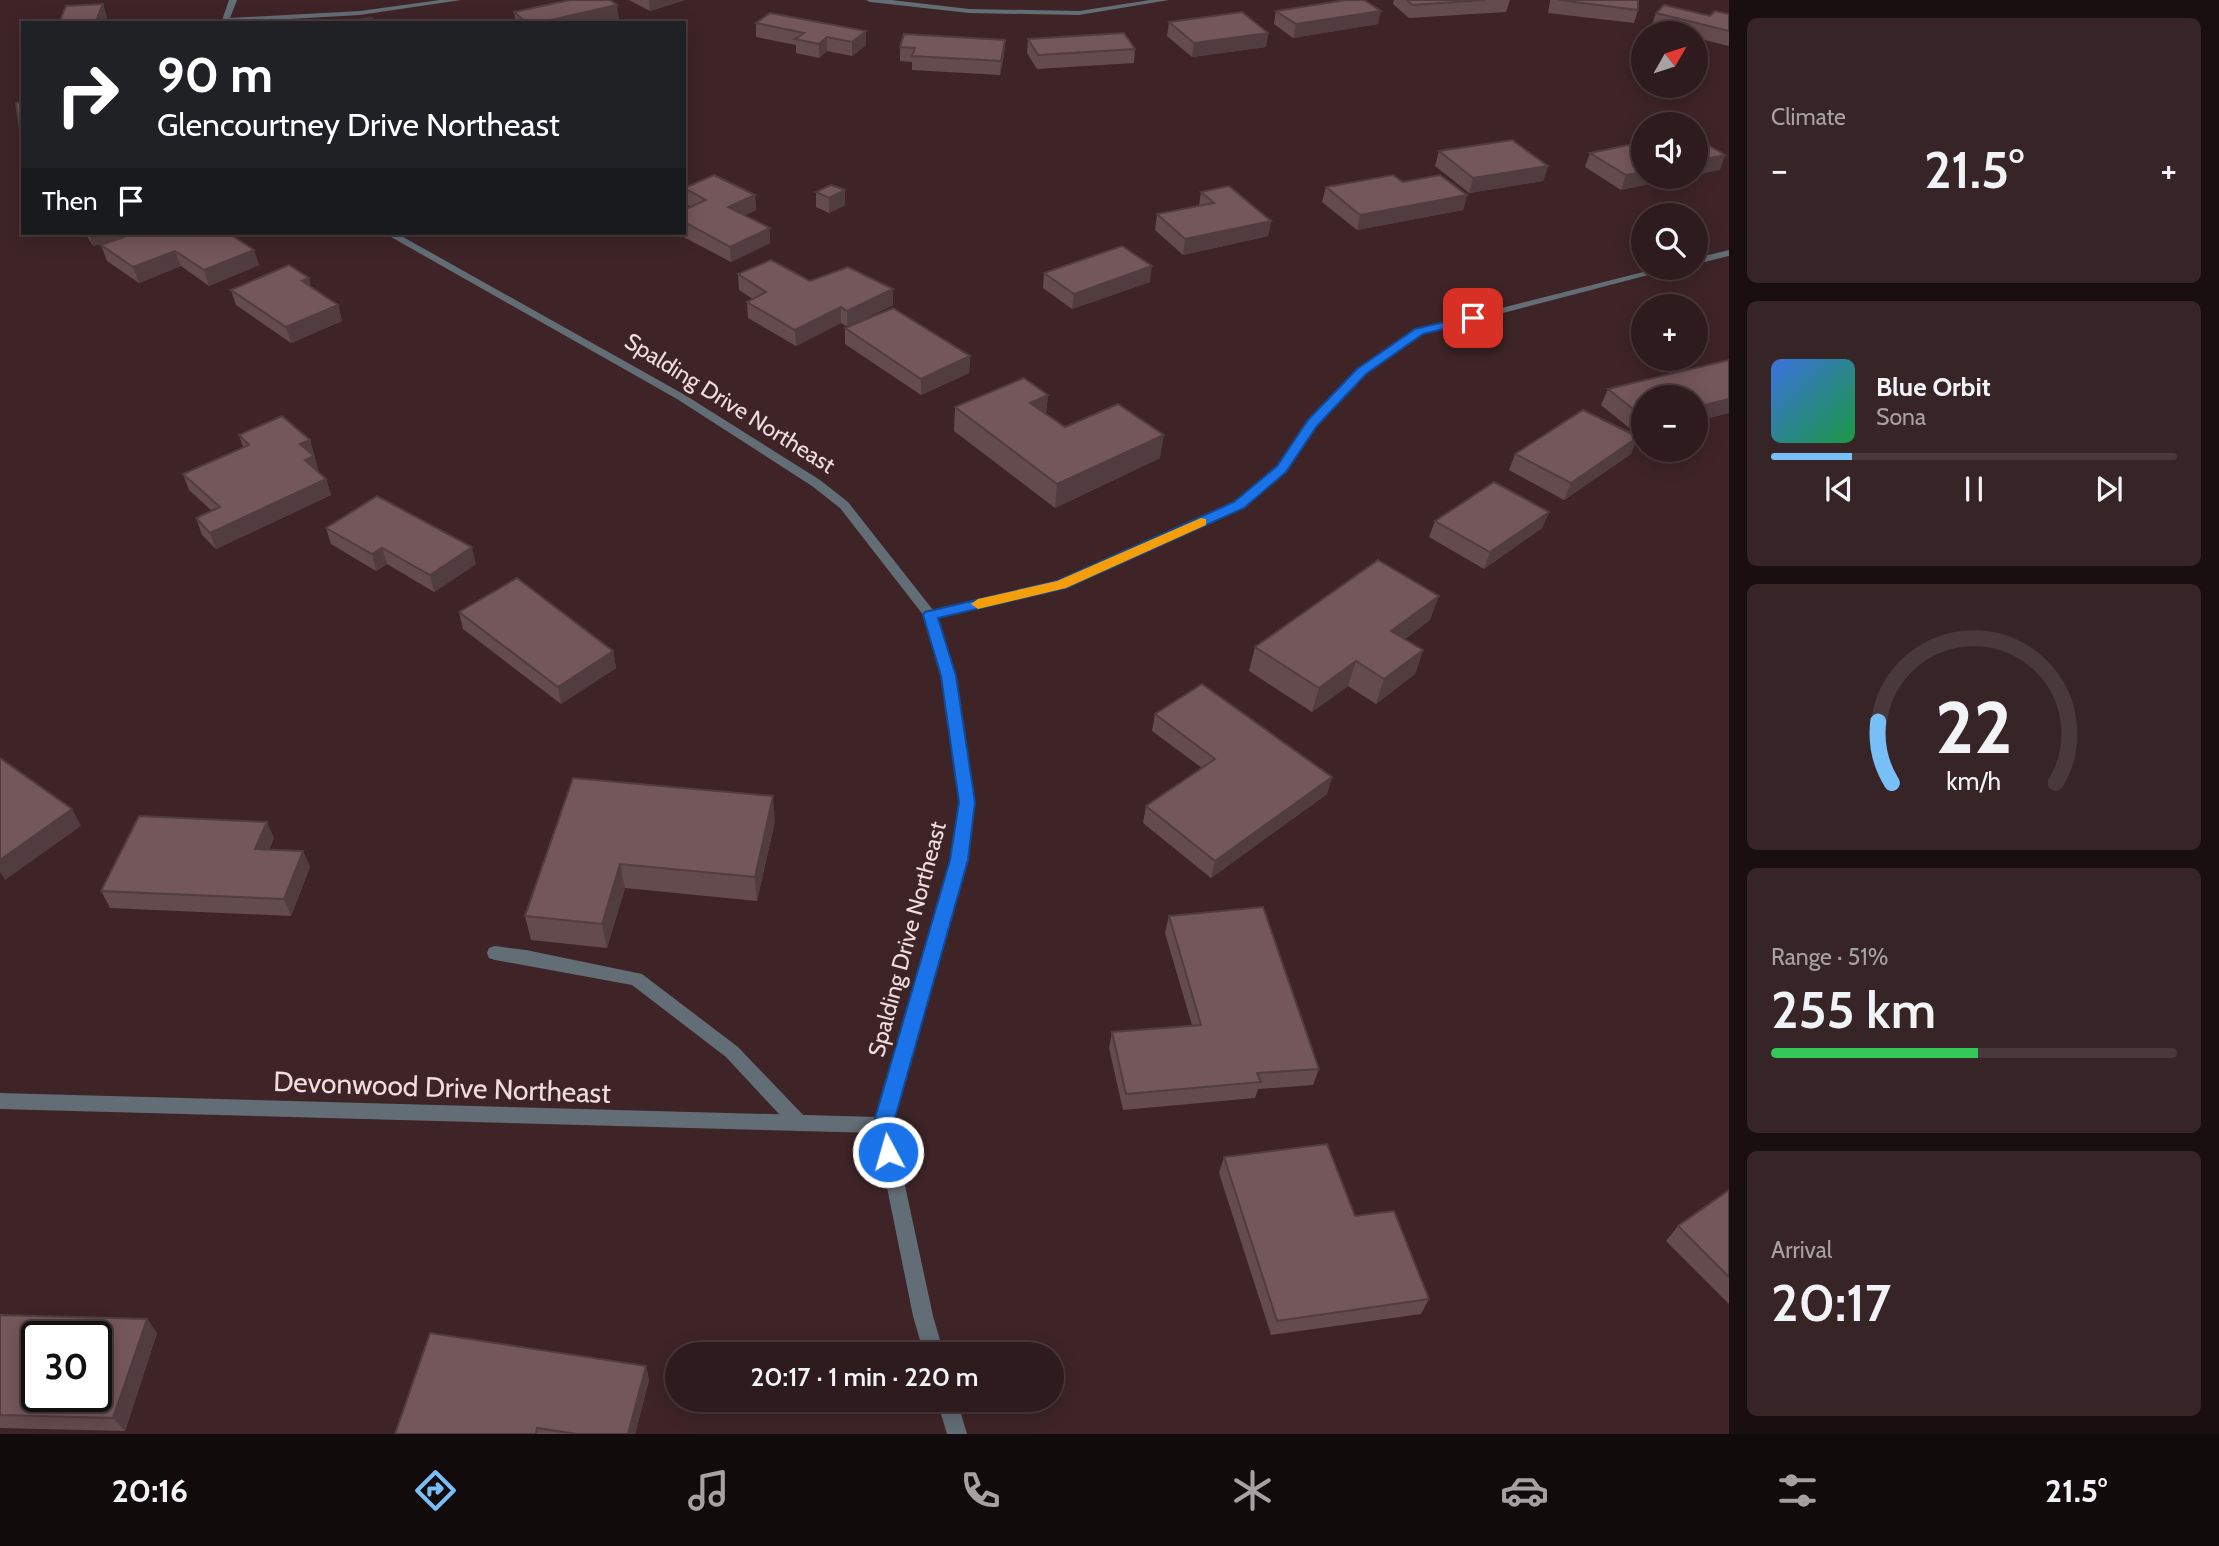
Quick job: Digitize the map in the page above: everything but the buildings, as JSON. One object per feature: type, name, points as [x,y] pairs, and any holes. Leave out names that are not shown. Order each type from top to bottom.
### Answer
[{"type":"street","points":[[225,21],[233,0]]},
{"type":"street","points":[[240,21],[360,13],[457,0]]},
{"type":"street","points":[[870,0],[969,11],[1079,13],[1165,0]]},
{"type":"street","name":"Spalding Drive Northeast","points":[[393,235],[681,397],[816,483],[844,505],[930,615],[949,676],[967,802],[959,860],[883,1125],[931,1342]]},
{"type":"street","points":[[1708,258],[1729,253]]},
{"type":"street","points":[[930,615],[1061,584],[1239,505],[1282,469],[1312,423],[1362,371],[1419,332],[1631,278]]},
{"type":"street","points":[[495,953],[636,979],[732,1052],[798,1122]]},
{"type":"street","name":"Devonwood Drive Northeast","points":[[0,1101],[883,1125]]},
{"type":"street","points":[[951,1412],[957,1434]]},
{"type":"slow traffic","points":[[978,604],[1061,584],[1201,522]]},
{"type":"route","points":[[888,1152],[883,1125],[959,860],[967,802],[949,676],[930,615],[1061,584],[1239,505],[1282,469],[1312,423],[1362,371],[1419,332],[1473,318]]}]
